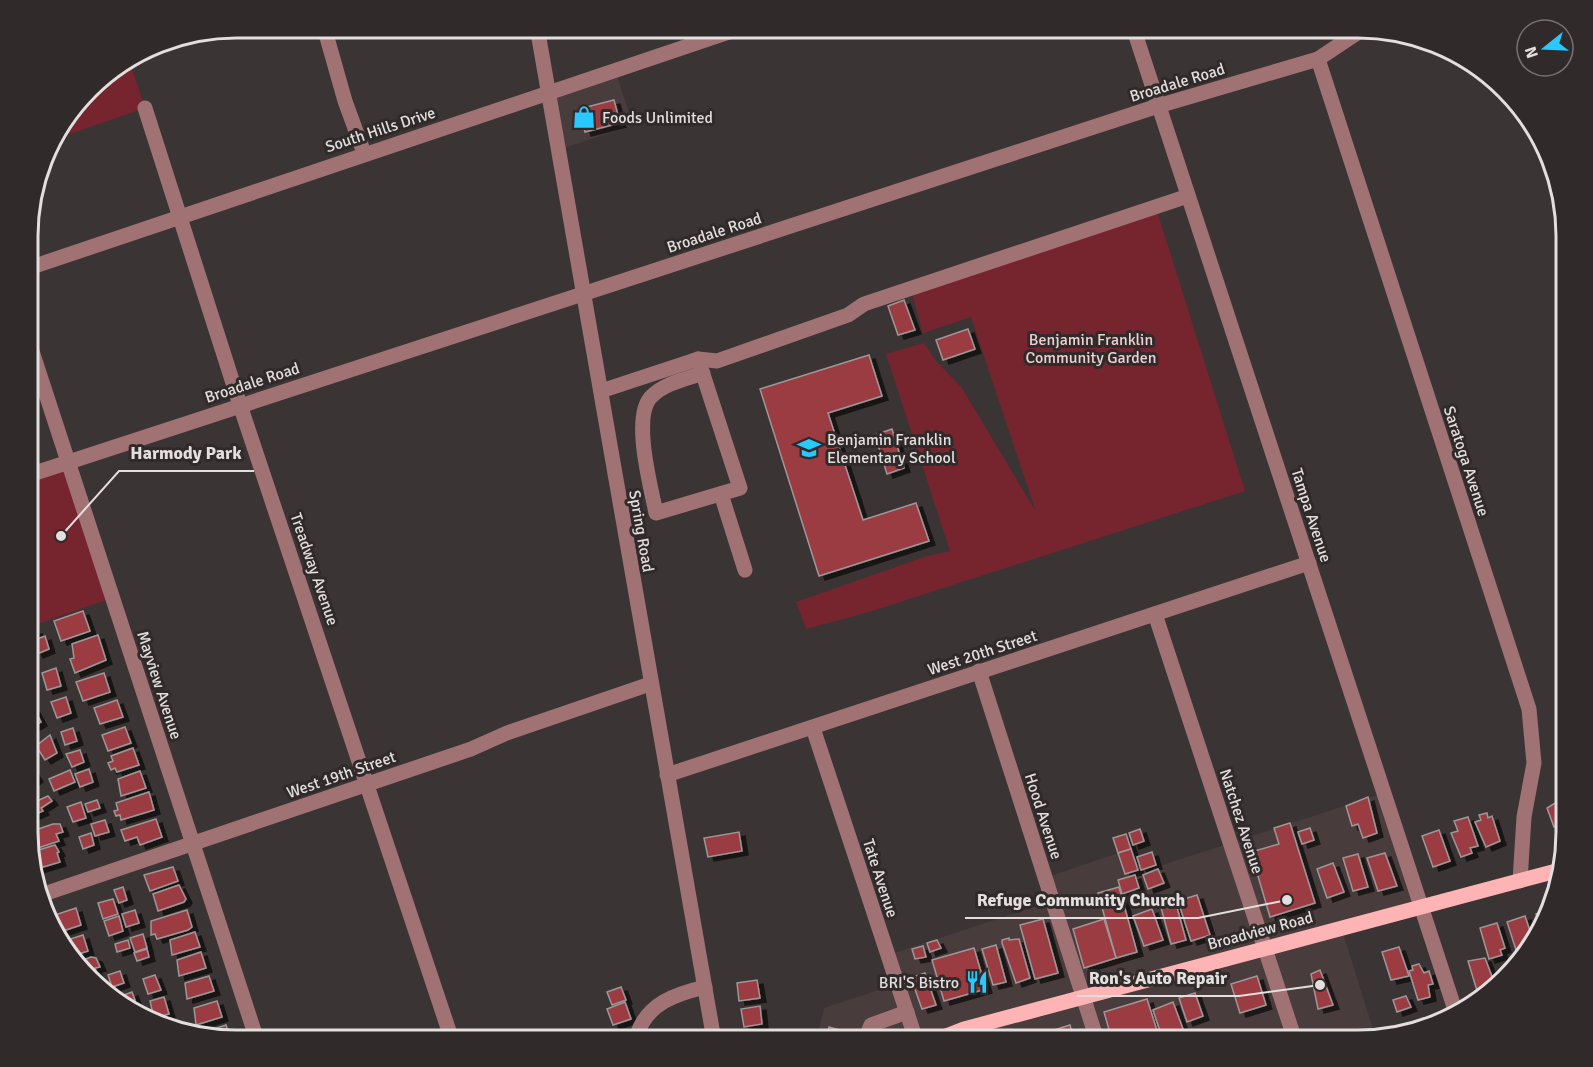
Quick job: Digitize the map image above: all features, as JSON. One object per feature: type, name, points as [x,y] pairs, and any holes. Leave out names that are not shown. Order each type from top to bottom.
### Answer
[{"type":"main road","name":"Broadview Road","points":[[963,1029],[1264,947],[1551,872]]},
{"type":"street","points":[[327,38],[345,101],[364,153]]},
{"type":"street","name":"Spring Road","points":[[539,38],[712,1030]]},
{"type":"street","name":"South Hills Drive","points":[[38,264],[711,38]]},
{"type":"street","name":"Tampa Avenue","points":[[1136,38],[1453,1005]]},
{"type":"street","name":"Broadale Road","points":[[38,472],[1158,106],[1318,59],[1350,38]]},
{"type":"street","name":"Saratoga Avenue","points":[[1318,59],[1529,709],[1534,763],[1524,817],[1520,881]]},
{"type":"street","name":"Treadway Avenue","points":[[146,108],[240,405],[369,783],[449,1030]]},
{"type":"street","points":[[601,392],[717,361],[848,315],[864,304],[1188,195]]},
{"type":"street","points":[[700,366],[740,488],[656,513],[640,428],[650,397],[700,366]]},
{"type":"street","name":"Mayview Avenue","points":[[38,369],[254,1030]]},
{"type":"street","points":[[721,494],[745,570]]},
{"type":"street","name":"West 20th Street","points":[[667,775],[1309,563]]},
{"type":"street","name":"Natchez Avenue","points":[[1155,614],[1291,1029]]},
{"type":"street","name":"Hood Avenue","points":[[979,671],[1093,1029]]},
{"type":"street","name":"West 19th Street","points":[[48,893],[192,845],[650,684]]},
{"type":"street","name":"Tate Avenue","points":[[813,728],[913,1029]]},
{"type":"street","points":[[640,1030],[642,1023],[673,994],[705,987]]},
{"type":"street","points":[[869,1029],[871,1024],[907,1012]]},
{"type":"shaded area","points":[[615,70],[633,125],[558,150],[548,92]]},
{"type":"shaded area","points":[[1384,793],[1421,907],[1341,927],[1373,1029],[819,1029],[824,1008],[897,984],[888,955],[1052,901],[1045,878],[1133,848],[1141,872]]},
{"type":"green space","points":[[132,68],[145,108],[65,136],[78,115],[96,96]]},
{"type":"green space","name":"Benjamin Franklin Community Garden","points":[[1157,211],[1245,491],[869,612],[806,629],[796,602],[927,556],[950,551],[886,354],[924,343],[935,360],[962,388],[1036,512],[971,317],[923,333],[912,294]]},
{"type":"green space","points":[[68,461],[112,598],[38,624],[38,472]]},
{"type":"building","points":[[614,100],[620,123],[585,132],[579,109]]},
{"type":"building","points":[[904,300],[915,330],[898,335],[888,306]]},
{"type":"building","points":[[968,329],[975,349],[943,360],[936,340]]},
{"type":"building","name":"Benjamin Franklin Elementary School","points":[[869,355],[882,396],[828,413],[863,520],[916,503],[929,541],[819,576],[760,389]]},
{"type":"building","points":[[892,429],[904,468],[887,474],[875,435]]},
{"type":"building","points":[[83,611],[90,631],[61,641],[54,621]]},
{"type":"building","points":[[98,635],[106,660],[75,673],[70,659],[74,658],[72,644]]},
{"type":"building","points":[[45,636],[49,649],[38,654],[38,639]]},
{"type":"building","points":[[56,668],[61,686],[47,690],[42,673]]},
{"type":"building","points":[[104,673],[110,692],[83,701],[76,682]]},
{"type":"building","points":[[66,697],[71,713],[57,718],[51,702]]},
{"type":"building","points":[[117,700],[123,717],[100,724],[94,708]]},
{"type":"building","points":[[125,727],[131,743],[108,751],[102,735]]},
{"type":"building","points":[[73,728],[77,741],[65,745],[61,732]]},
{"type":"building","points":[[50,735],[57,753],[45,760],[38,749],[38,744]]},
{"type":"building","points":[[133,748],[139,765],[117,772],[115,768],[111,770],[108,763],[113,761],[111,756]]},
{"type":"building","points":[[80,750],[84,762],[72,767],[66,754]]},
{"type":"building","points":[[89,769],[93,782],[80,787],[75,774]]},
{"type":"building","points":[[70,770],[75,782],[54,791],[49,779]]},
{"type":"building","points":[[140,771],[146,788],[121,796],[118,779]]},
{"type":"building","points":[[149,792],[154,810],[121,820],[120,815],[116,816],[114,811],[118,810],[116,803]]},
{"type":"building","points":[[48,796],[52,801],[41,808],[43,811],[38,813],[38,801]]},
{"type":"building","points":[[1368,797],[1377,833],[1363,838],[1358,824],[1352,826],[1346,806]]},
{"type":"building","points":[[97,800],[100,808],[88,812],[85,804]]},
{"type":"building","points":[[81,802],[86,818],[73,822],[67,807]]},
{"type":"building","points":[[1555,803],[1555,827],[1554,827],[1547,808]]},
{"type":"building","points":[[1487,813],[1488,818],[1492,816],[1500,841],[1486,847],[1475,822],[1481,820],[1479,815]]},
{"type":"building","points":[[1468,817],[1478,846],[1470,848],[1472,853],[1461,857],[1451,833],[1458,831],[1454,821]]},
{"type":"building","points":[[156,819],[162,837],[140,845],[137,837],[125,841],[121,830]]},
{"type":"building","points":[[105,820],[109,832],[95,836],[91,824]]},
{"type":"building","points":[[1290,823],[1315,903],[1270,917],[1251,852],[1279,844],[1274,828]]},
{"type":"building","points":[[60,824],[63,832],[56,834],[59,841],[39,848],[38,829]]},
{"type":"building","points":[[1310,828],[1314,840],[1302,844],[1298,832]]},
{"type":"building","points":[[1140,829],[1144,841],[1133,845],[1129,833]]},
{"type":"building","points":[[1439,830],[1450,861],[1433,867],[1422,836]]},
{"type":"building","points":[[739,832],[742,851],[708,857],[704,838]]},
{"type":"building","points":[[91,833],[94,845],[83,849],[79,837]]},
{"type":"building","points":[[1126,834],[1131,849],[1118,853],[1113,838]]},
{"type":"building","points":[[55,845],[59,852],[57,853],[60,862],[41,868],[39,850]]},
{"type":"building","points":[[1131,849],[1138,870],[1125,874],[1118,853]]},
{"type":"building","points":[[1152,852],[1156,865],[1141,870],[1137,857]]},
{"type":"building","points":[[1385,853],[1397,886],[1378,891],[1367,858]]},
{"type":"building","points":[[1358,854],[1368,887],[1353,891],[1343,858]]},
{"type":"building","points":[[1333,863],[1344,892],[1327,898],[1317,869]]},
{"type":"building","points":[[173,867],[178,881],[150,891],[144,875]]},
{"type":"building","points":[[1158,869],[1164,883],[1148,889],[1143,875]]},
{"type":"building","points":[[1135,875],[1139,888],[1122,894],[1118,880]]},
{"type":"building","points":[[179,885],[186,899],[184,902],[158,911],[153,894]]},
{"type":"building","points":[[123,887],[127,900],[119,903],[114,890]]},
{"type":"building","points":[[1119,887],[1137,952],[1116,958],[1098,893]]},
{"type":"building","points":[[1197,895],[1210,935],[1191,941],[1178,901]]},
{"type":"building","points":[[113,899],[118,914],[103,919],[98,903]]},
{"type":"building","points":[[1175,900],[1186,940],[1171,944],[1160,904]]},
{"type":"building","points":[[76,908],[81,925],[65,930],[56,915]]},
{"type":"building","points":[[1152,909],[1163,940],[1144,946],[1133,916]]},
{"type":"building","points":[[135,910],[139,923],[126,927],[122,914]]},
{"type":"building","points":[[187,910],[192,927],[188,930],[157,939],[155,934],[151,935],[151,921]]},
{"type":"building","points":[[119,916],[123,931],[109,936],[104,921]]},
{"type":"building","points":[[1525,916],[1529,929],[1516,949],[1507,922]]},
{"type":"building","points":[[1043,919],[1058,973],[1035,979],[1020,925]]},
{"type":"building","points":[[1104,919],[1116,958],[1084,968],[1073,929]]},
{"type":"building","points":[[1497,923],[1505,948],[1500,950],[1502,955],[1489,959],[1480,928]]},
{"type":"building","points":[[195,932],[200,947],[172,955],[170,940]]},
{"type":"building","points":[[143,934],[147,948],[135,952],[130,938]]},
{"type":"building","points":[[83,935],[88,951],[80,954],[70,939]]},
{"type":"building","points":[[1009,938],[1009,940],[1019,939],[1030,978],[1016,983],[1002,943],[1002,940]]},
{"type":"building","points":[[128,940],[130,948],[117,952],[115,944]]},
{"type":"building","points":[[937,940],[941,948],[930,952],[927,943]]},
{"type":"building","points":[[996,945],[1006,982],[993,985],[982,949]]},
{"type":"building","points":[[923,946],[926,957],[915,959],[912,949]]},
{"type":"building","points":[[1399,947],[1409,976],[1391,980],[1382,952]]},
{"type":"building","points":[[974,948],[986,989],[944,1001],[932,960]]},
{"type":"building","points":[[147,949],[149,957],[137,961],[134,953]]},
{"type":"building","points":[[201,952],[206,968],[179,976],[177,960]]},
{"type":"building","points":[[96,958],[100,967],[95,968],[96,971],[85,959]]},
{"type":"building","points":[[1485,958],[1492,976],[1477,990],[1468,961]]},
{"type":"building","points":[[1419,964],[1424,973],[1429,971],[1433,984],[1428,985],[1430,997],[1418,1000],[1409,971],[1413,970],[1412,966]]},
{"type":"building","points":[[1320,970],[1333,1005],[1318,1009],[1311,974]]},
{"type":"building","points":[[120,971],[124,983],[114,986],[108,975]]},
{"type":"building","points":[[925,973],[936,1005],[922,1009],[911,978]]},
{"type":"building","points":[[155,975],[161,990],[148,994],[143,979]]},
{"type":"building","points":[[209,976],[214,991],[187,999],[185,983]]},
{"type":"building","points":[[1257,976],[1266,1005],[1240,1013],[1231,984]]},
{"type":"building","points":[[757,980],[760,998],[739,1001],[737,983]]},
{"type":"building","points":[[621,987],[626,1000],[612,1005],[607,992]]},
{"type":"building","points":[[132,992],[135,1000],[134,1000],[124,995]]},
{"type":"building","points":[[1195,993],[1203,1016],[1187,1022],[1179,998]]},
{"type":"building","points":[[1406,996],[1411,1007],[1397,1012],[1393,1000]]},
{"type":"building","points":[[164,997],[169,1014],[164,1015],[152,1011],[150,1001]]},
{"type":"building","points":[[1147,999],[1157,1029],[1109,1029],[1104,1012]]},
{"type":"building","points":[[217,1001],[222,1017],[196,1025],[194,1008]]},
{"type":"building","points":[[625,1002],[631,1019],[613,1025],[607,1009]]},
{"type":"building","points":[[1173,1002],[1183,1029],[1159,1029],[1153,1010]]},
{"type":"building","points":[[760,1006],[762,1024],[744,1027],[741,1009]]},
{"type":"building","points":[[226,1025],[227,1029],[216,1028]]},
{"type":"building","points":[[1070,1025],[1071,1029],[1056,1029]]},
{"type":"place","name":"Foods Unlimited","points":[[584,117]]},
{"type":"place","name":"Benjamin Franklin Elementary School","points":[[809,448]]},
{"type":"place","name":"Harmody Park","points":[[61,536]]},
{"type":"place","name":"Refuge Community Church","points":[[1287,900]]},
{"type":"place","name":"BRI'S Bistro","points":[[977,982]]},
{"type":"place","name":"Ron's Auto Repair","points":[[1320,985]]}]
